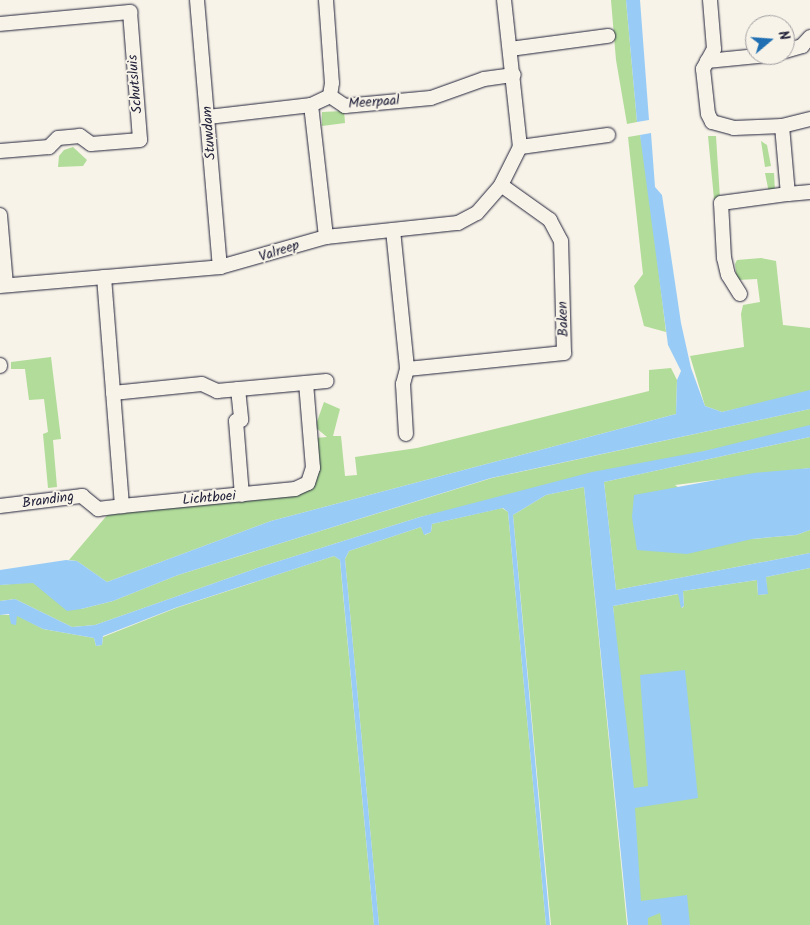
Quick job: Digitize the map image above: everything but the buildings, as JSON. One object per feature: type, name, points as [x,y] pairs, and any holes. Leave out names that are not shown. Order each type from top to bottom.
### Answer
[{"type":"street","name":"Stuwdam","points":[[197,0],[220,267]]},
{"type":"street","points":[[326,0],[332,83],[330,96]]},
{"type":"street","points":[[504,0],[514,75],[520,147],[608,135]]},
{"type":"street","points":[[710,0],[714,49],[702,69],[708,114],[712,122],[734,128],[782,126],[810,119]]},
{"type":"street","name":"Schutsluis","points":[[0,24],[130,12],[140,140],[91,144],[80,136],[58,138],[49,147],[0,151]]},
{"type":"street","points":[[510,49],[608,36]]},
{"type":"street","points":[[795,48],[802,46],[810,37]]},
{"type":"street","points":[[707,61],[745,57]]},
{"type":"street","name":"Meerpaal","points":[[208,117],[312,106],[330,96],[345,106],[431,98],[484,79],[514,75]]},
{"type":"street","points":[[312,106],[326,237]]},
{"type":"street","points":[[782,126],[788,194]]},
{"type":"street","name":"Valreep","points":[[3,286],[220,267],[326,237],[458,223],[477,213],[501,185],[520,147]]},
{"type":"street","name":"Baken","points":[[407,369],[564,353],[561,241],[550,220],[501,185]]},
{"type":"street","points":[[740,294],[728,275],[724,258],[721,203],[810,192]]},
{"type":"street","points":[[0,215],[3,286]]},
{"type":"street","points":[[393,230],[407,369],[403,384],[406,434]]},
{"type":"street","points":[[104,277],[122,506]]},
{"type":"street","points":[[114,393],[202,384],[217,392],[327,381]]},
{"type":"street","name":"Lichtboei","points":[[122,506],[295,489],[308,483],[313,468],[306,383]]},
{"type":"street","points":[[238,389],[241,420],[236,421],[242,495]]},
{"type":"street","name":"Branding","points":[[0,506],[82,496],[98,509],[122,506]]},
{"type":"green space","points":[[611,0],[626,0],[637,122],[627,124],[616,60]]},
{"type":"green space","points":[[344,111],[345,123],[322,126],[322,112]]},
{"type":"green space","points":[[640,135],[645,159],[666,332],[644,326],[634,286],[643,274],[628,137]]},
{"type":"green space","points":[[708,136],[716,136],[720,199],[714,199]]},
{"type":"green space","points":[[761,141],[767,145],[771,166],[765,167]]},
{"type":"green space","points":[[73,147],[87,160],[83,166],[58,167],[59,156],[64,150]]},
{"type":"green space","points":[[765,173],[774,173],[775,192],[769,193]]},
{"type":"green space","points":[[761,258],[776,261],[783,325],[810,328],[810,392],[722,412],[705,406],[690,356],[744,347],[741,314],[743,305],[760,302],[757,279],[737,280],[735,264],[737,260]]},
{"type":"green space","points":[[51,357],[61,439],[53,440],[57,487],[48,488],[43,434],[48,432],[44,399],[29,400],[25,369],[11,369],[11,362]]},
{"type":"green space","points":[[671,368],[677,380],[676,414],[271,521],[107,582],[77,561],[69,560],[109,513],[302,490],[315,438],[327,437],[315,427],[324,402],[340,409],[333,436],[341,436],[345,476],[357,475],[355,457],[417,448],[649,391],[649,370]]},
{"type":"green space","points":[[810,409],[810,427],[420,517],[260,567],[95,625],[72,627],[15,599],[0,601],[0,585],[33,582],[81,609],[113,601],[178,575],[492,478]]},
{"type":"green space","points":[[810,437],[810,468],[675,485],[752,539],[796,535],[810,530],[810,553],[616,590],[604,482]]},
{"type":"green space","points":[[584,487],[627,925],[551,925],[513,515],[546,495]]},
{"type":"green space","points":[[502,508],[508,512],[546,925],[379,925],[345,559],[349,551],[421,527],[425,535],[431,532],[432,524]]},
{"type":"green space","points":[[334,556],[340,560],[374,925],[0,925],[0,615],[17,615],[43,629],[94,638],[96,646],[102,645],[103,637],[176,608]]},
{"type":"green space","points":[[810,568],[810,925],[639,925],[613,606],[679,594],[682,608],[684,606],[683,591],[757,580],[758,595],[767,594],[766,577]]},
{"type":"water","points":[[626,0],[640,0],[649,120],[637,122]]},
{"type":"water","points":[[651,133],[655,187],[662,195],[681,323],[691,368],[705,406],[722,412],[810,390],[810,409],[491,478],[178,575],[113,601],[81,609],[67,611],[33,583],[0,585],[0,570],[66,560],[77,561],[107,582],[271,521],[676,414],[677,380],[681,371],[668,345],[640,135]]},
{"type":"water","points":[[810,425],[810,437],[604,482],[616,590],[810,553],[810,568],[766,577],[768,594],[758,595],[757,580],[683,591],[684,606],[681,608],[678,594],[613,606],[634,788],[648,786],[640,675],[685,670],[698,798],[635,808],[641,901],[687,895],[690,925],[662,925],[660,913],[648,918],[648,925],[628,925],[584,487],[546,495],[513,515],[550,925],[546,925],[508,512],[503,508],[432,524],[431,532],[424,535],[421,527],[349,551],[345,559],[379,925],[374,925],[340,560],[334,556],[175,608],[103,636],[102,645],[96,646],[94,638],[43,629],[17,616],[16,625],[11,624],[9,614],[0,615],[0,601],[15,599],[72,627],[95,625],[260,567],[420,517],[592,472],[704,451]]},
{"type":"water","points":[[810,468],[810,530],[796,535],[752,539],[687,554],[637,550],[632,517],[634,495],[754,473]]}]
